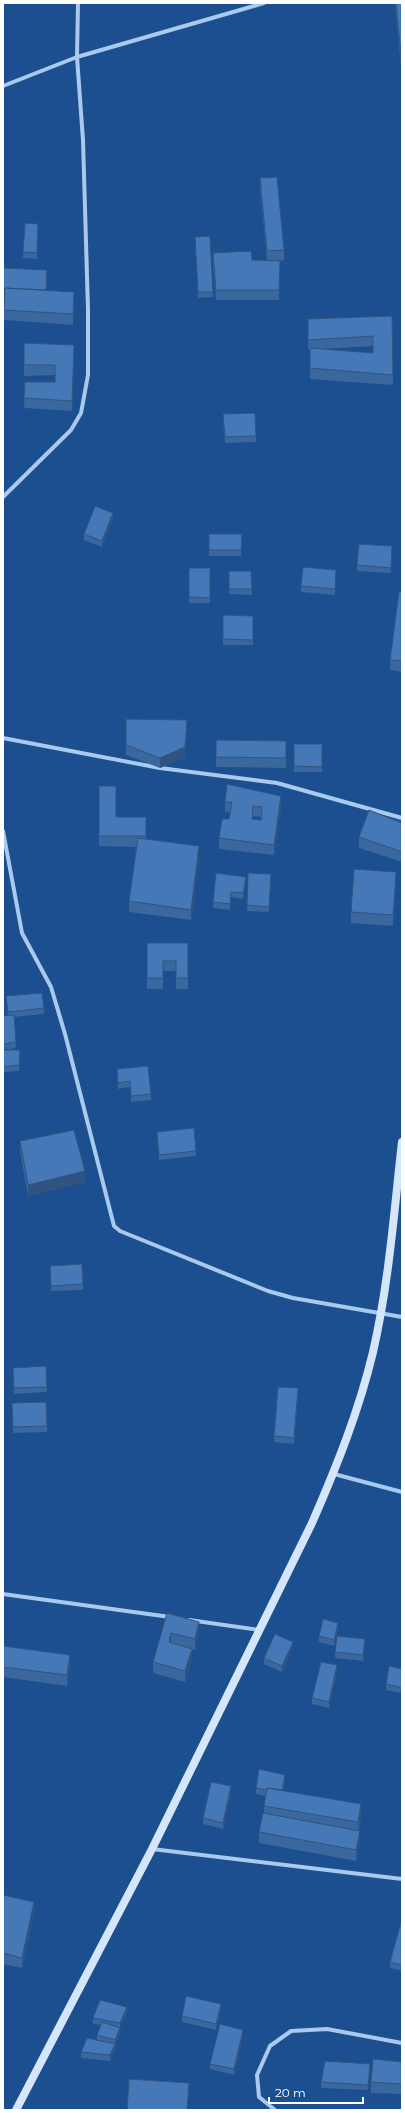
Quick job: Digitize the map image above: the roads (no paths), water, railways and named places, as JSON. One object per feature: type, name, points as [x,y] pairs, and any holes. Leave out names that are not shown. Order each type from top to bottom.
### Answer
[{"type":"street","points":[[3,497],[71,430],[81,413],[88,375],[88,310],[83,156],[77,57],[78,3]]},
{"type":"street","points":[[3,86],[77,57],[264,3]]},
{"type":"street","points":[[3,738],[160,768],[277,783],[402,818]]},
{"type":"street","points":[[3,831],[22,933],[51,987],[66,1034],[114,1226],[120,1231],[268,1291],[293,1298],[402,1317]]},
{"type":"street","points":[[16,2110],[152,1849],[260,1630],[334,1474],[373,1352],[388,1264],[402,1142]]},
{"type":"street","points":[[334,1474],[402,1492]]},
{"type":"street","points":[[3,1594],[174,1618]]},
{"type":"street","points":[[182,1619],[260,1630]]},
{"type":"street","points":[[152,1849],[402,1879]]},
{"type":"street","points":[[275,2110],[259,2097],[257,2075],[270,2046],[291,2031],[327,2029],[402,2043]]}]
